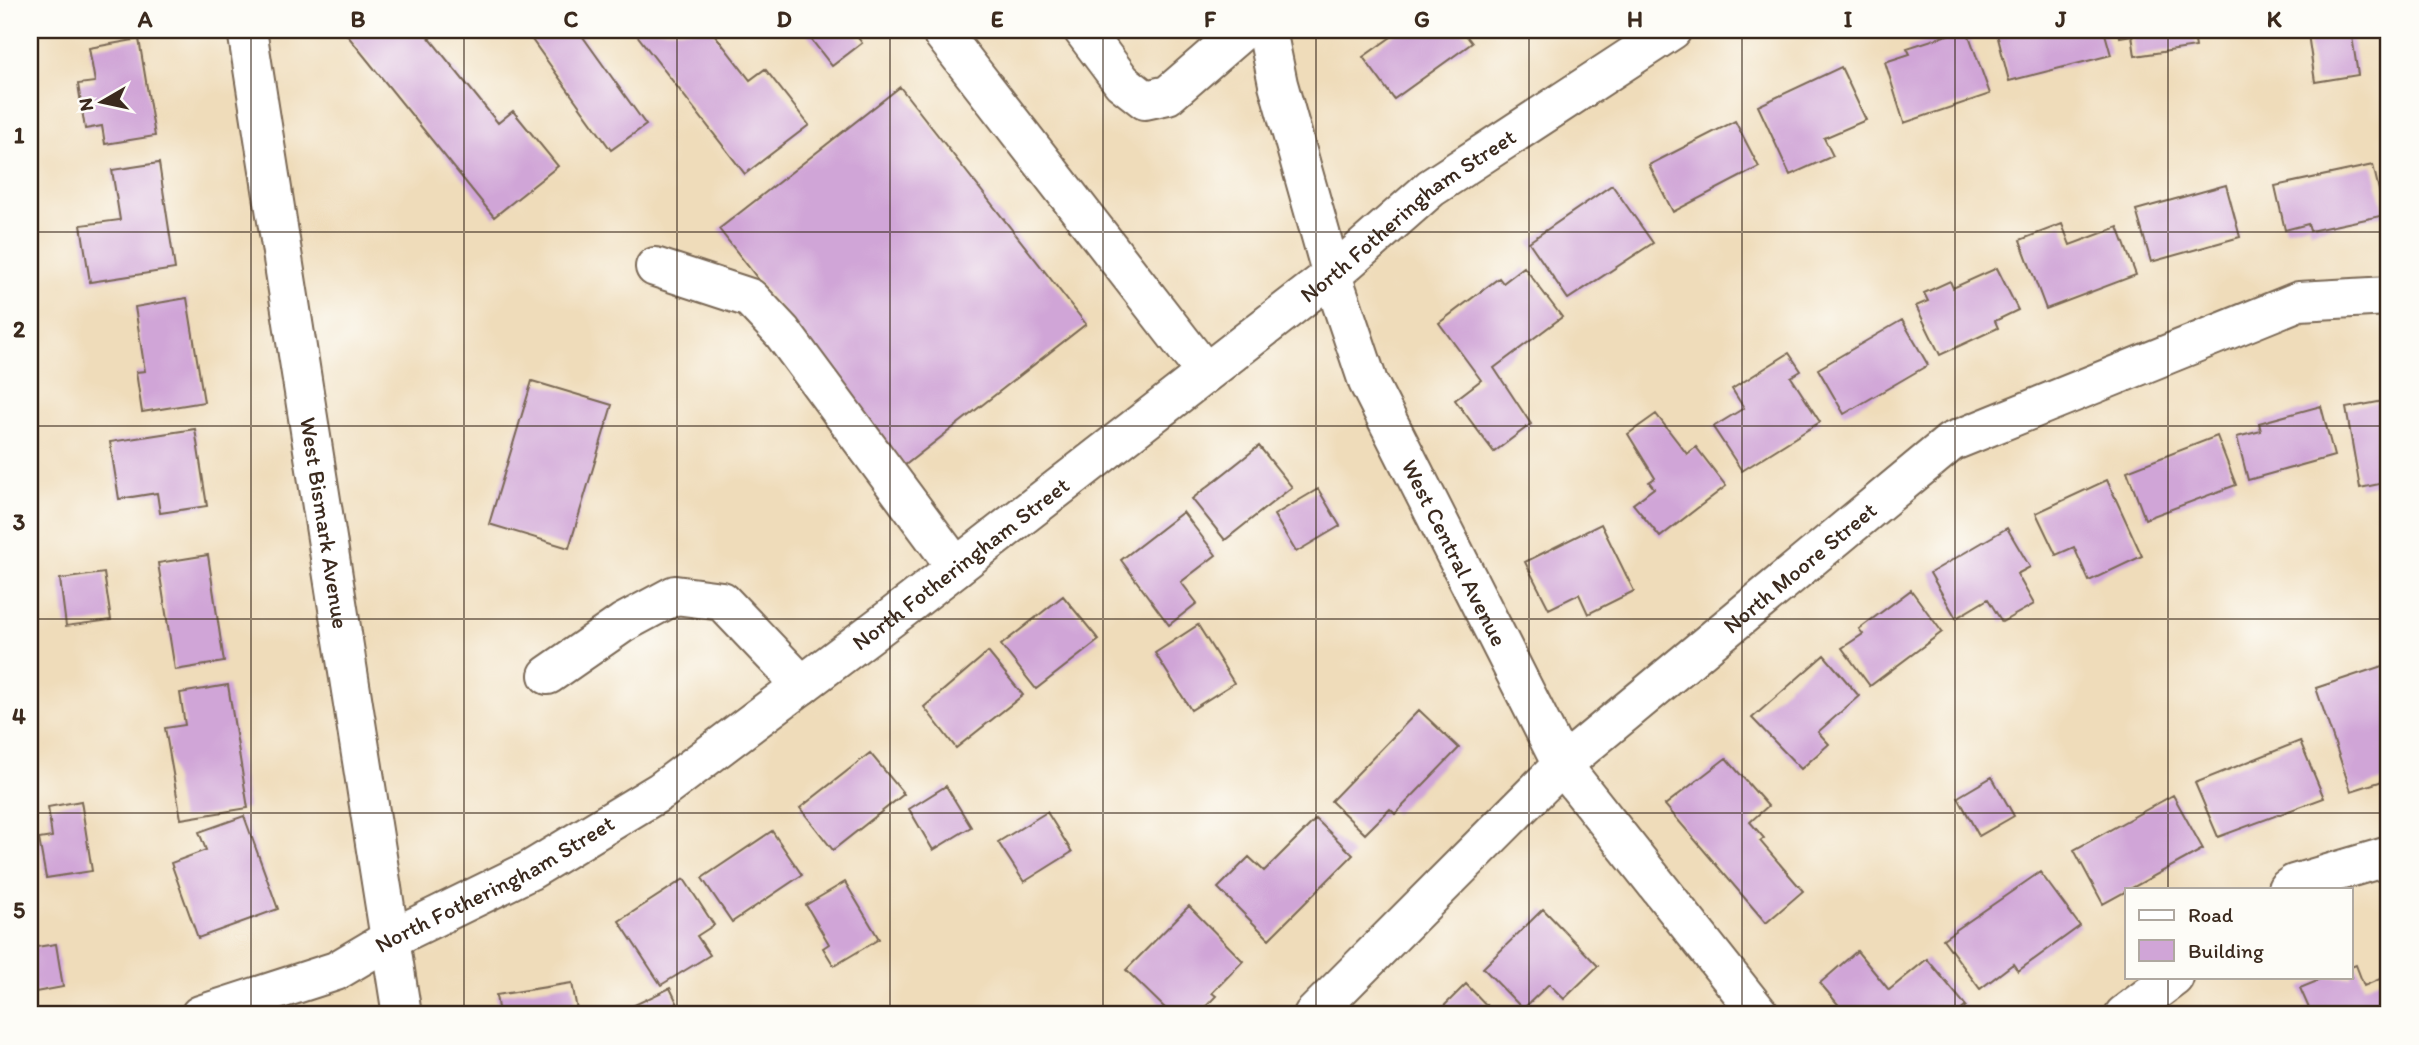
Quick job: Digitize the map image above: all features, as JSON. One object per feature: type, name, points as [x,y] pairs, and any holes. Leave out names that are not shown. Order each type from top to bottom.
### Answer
[{"type":"street","name":"West Bismark Avenue","points":[[247,30],[388,940],[402,1015]]},
{"type":"street","points":[[940,30],[1205,372]]},
{"type":"street","points":[[1083,30],[1122,82],[1145,100],[1168,95],[1243,30]]},
{"type":"street","name":"West Central Avenue","points":[[1267,30],[1278,84],[1332,275],[1368,382],[1562,765],[1760,1015]]},
{"type":"street","name":"North Fotheringham Street","points":[[200,1015],[336,971],[388,940],[529,871],[661,791],[956,567],[1332,275],[1431,188],[1672,30]]},
{"type":"street","points":[[655,267],[750,298],[782,332],[956,567]]},
{"type":"street","name":"North Moore Street","points":[[1312,1015],[1562,765],[1951,442],[2299,300],[2389,296]]},
{"type":"street","points":[[548,675],[623,623],[675,595],[722,601],[802,685]]},
{"type":"street","points":[[2288,888],[2294,884],[2389,856]]},
{"type":"street","points":[[2124,1015],[2173,978]]},
{"type":"building","points":[[343,30],[423,30],[498,123],[513,111],[558,166],[494,217]]},
{"type":"building","points":[[525,30],[578,30],[646,125],[611,150]]},
{"type":"building","points":[[633,30],[711,30],[750,80],[765,69],[809,125],[745,174]]},
{"type":"building","points":[[804,30],[852,30],[862,43],[832,66]]},
{"type":"building","points":[[1401,30],[1462,30],[1472,43],[1394,99],[1363,57]]},
{"type":"building","points":[[1967,30],[1990,94],[1904,123],[1885,62],[1910,54],[1907,48]]},
{"type":"building","points":[[1996,30],[2104,30],[2111,55],[2009,81]]},
{"type":"building","points":[[2119,30],[2193,30],[2196,47],[2135,56],[2132,35],[2120,37]]},
{"type":"building","points":[[2351,30],[2358,75],[2315,82],[2308,34]]},
{"type":"building","points":[[139,39],[155,136],[105,144],[102,126],[85,129],[78,84],[95,82],[89,48]]},
{"type":"building","points":[[1841,67],[1866,120],[1824,138],[1833,156],[1790,175],[1758,106]]},
{"type":"building","points":[[900,87],[1086,324],[904,466],[719,229]]},
{"type":"building","points":[[1735,121],[1759,167],[1673,212],[1649,165]]},
{"type":"building","points":[[159,163],[175,269],[90,282],[81,225],[120,220],[112,170]]},
{"type":"building","points":[[2373,165],[2385,215],[2310,231],[2308,224],[2285,230],[2275,186]]},
{"type":"building","points":[[1612,185],[1653,243],[1568,299],[1529,242]]},
{"type":"building","points":[[2226,185],[2240,237],[2151,262],[2136,210]]},
{"type":"building","points":[[2062,224],[2070,245],[2118,227],[2136,275],[2046,309],[2020,240]]},
{"type":"building","points":[[1524,267],[1562,317],[1494,368],[1531,424],[1494,452],[1455,400],[1481,380],[1439,323],[1499,278],[1503,283]]},
{"type":"building","points":[[1997,268],[2018,310],[1995,321],[1998,328],[1940,355],[1916,306],[1928,301],[1924,293],[1950,281],[1953,288]]},
{"type":"building","points":[[187,298],[204,402],[142,412],[136,372],[145,371],[135,307]]},
{"type":"building","points":[[1902,320],[1928,365],[1844,414],[1818,369]]},
{"type":"building","points":[[1789,353],[1801,371],[1791,377],[1820,422],[1742,471],[1713,427],[1744,408],[1732,389]]},
{"type":"building","points":[[532,381],[612,405],[569,548],[489,524]]},
{"type":"building","points":[[2389,400],[2389,482],[2360,488],[2346,408]]},
{"type":"building","points":[[2321,406],[2334,456],[2248,480],[2237,437],[2261,431],[2259,423]]},
{"type":"building","points":[[1656,414],[1687,454],[1696,447],[1726,486],[1660,537],[1633,504],[1654,488],[1649,482],[1655,478],[1628,434]]},
{"type":"building","points":[[195,429],[207,506],[160,513],[157,493],[119,499],[110,442]]},
{"type":"building","points":[[2217,436],[2236,485],[2145,519],[2127,471]]},
{"type":"building","points":[[1259,446],[1292,487],[1225,540],[1192,499]]},
{"type":"building","points":[[2107,480],[2142,556],[2089,581],[2074,547],[2056,555],[2036,513]]},
{"type":"building","points":[[1318,489],[1340,526],[1296,552],[1274,515]]},
{"type":"building","points":[[1183,512],[1216,555],[1181,582],[1197,603],[1169,625],[1121,560]]},
{"type":"building","points":[[1601,524],[1634,591],[1588,614],[1579,594],[1549,609],[1525,562]]},
{"type":"building","points":[[2007,528],[2030,567],[2017,574],[2034,604],[2002,622],[1988,599],[1956,618],[1930,573]]},
{"type":"building","points":[[208,555],[224,662],[175,670],[158,563]]},
{"type":"building","points":[[104,573],[111,620],[66,626],[60,579]]},
{"type":"building","points":[[1911,590],[1942,632],[1870,686],[1842,648],[1863,634],[1859,629]]},
{"type":"building","points":[[1063,596],[1099,640],[1036,689],[1001,645]]},
{"type":"building","points":[[1198,625],[1234,683],[1191,710],[1155,653]]},
{"type":"building","points":[[988,652],[1023,695],[956,748],[924,707]]},
{"type":"building","points":[[1824,655],[1859,696],[1818,732],[1829,744],[1801,769],[1752,718]]},
{"type":"building","points":[[2382,666],[2389,687],[2389,779],[2351,791],[2316,688]]},
{"type":"building","points":[[228,685],[248,808],[181,819],[165,728],[185,725],[180,693]]},
{"type":"building","points":[[1419,710],[1459,748],[1395,814],[1390,809],[1365,834],[1331,801]]},
{"type":"building","points":[[2300,741],[2324,798],[2218,837],[2195,783]]},
{"type":"building","points":[[870,753],[904,794],[833,850],[800,808]]},
{"type":"building","points":[[1726,758],[1768,806],[1750,822],[1764,838],[1760,841],[1803,891],[1766,923],[1665,805]]},
{"type":"building","points":[[1992,777],[2014,816],[1979,836],[1958,797]]},
{"type":"building","points":[[946,786],[971,827],[933,850],[909,809]]},
{"type":"building","points":[[2173,795],[2203,849],[2132,888],[2125,888],[2125,892],[2103,904],[2074,850]]},
{"type":"building","points":[[81,801],[92,871],[46,878],[39,839],[52,837],[48,807]]},
{"type":"building","points":[[1047,812],[1072,852],[1024,882],[998,842]]},
{"type":"building","points":[[244,816],[278,909],[198,938],[171,863],[206,850],[199,832]]},
{"type":"building","points":[[1316,819],[1353,855],[1269,939],[1218,888],[1249,857],[1264,871]]},
{"type":"building","points":[[772,831],[802,875],[732,922],[702,878]]},
{"type":"building","points":[[2040,872],[2080,926],[2018,971],[2013,964],[1980,989],[1943,939]]},
{"type":"building","points":[[684,879],[714,925],[697,936],[710,955],[661,985],[619,921]]},
{"type":"building","points":[[845,882],[879,939],[834,966],[823,948],[829,944],[806,905]]},
{"type":"building","points":[[1189,906],[1243,961],[1212,993],[1216,996],[1198,1015],[1172,1015],[1126,970]]},
{"type":"building","points":[[1543,909],[1598,966],[1564,999],[1549,984],[1523,1009],[1483,968]]},
{"type":"building","points":[[56,944],[63,987],[30,993],[30,948]]},
{"type":"building","points":[[1857,951],[1889,990],[1927,959],[1966,1006],[1956,1015],[1847,1015],[1820,983]]},
{"type":"building","points":[[2356,965],[2364,986],[2389,975],[2389,1015],[2312,1015],[2300,988],[2325,978],[2352,978],[2352,967]]},
{"type":"building","points":[[572,983],[578,1015],[499,1015],[496,995]]},
{"type":"building","points":[[1466,984],[1496,1015],[1435,1015]]},
{"type":"building","points":[[670,988],[683,1015],[624,1015],[622,1011]]}]
